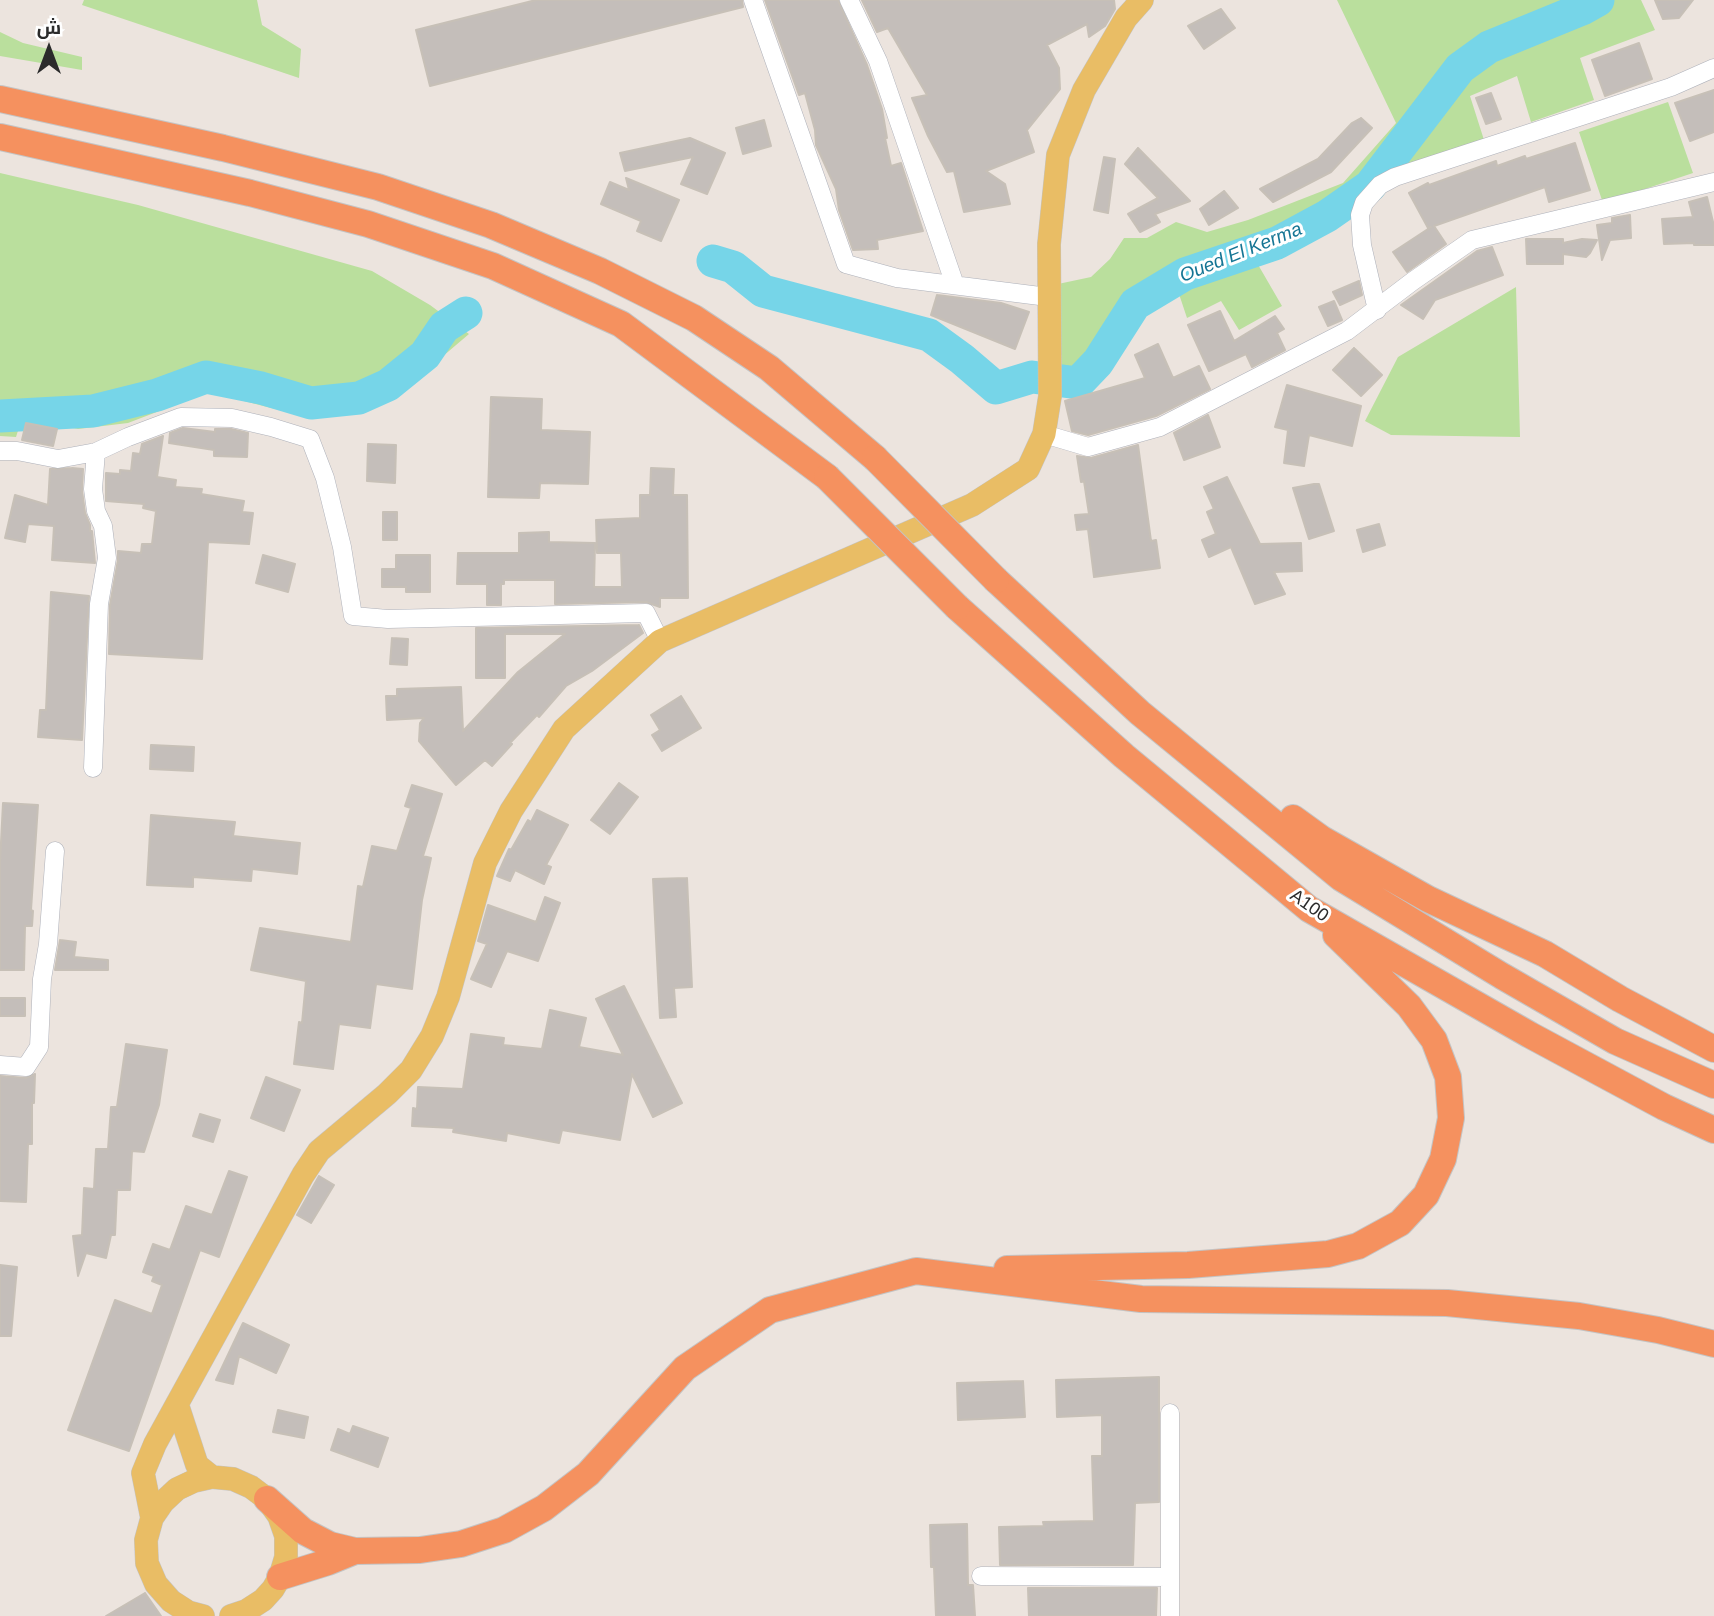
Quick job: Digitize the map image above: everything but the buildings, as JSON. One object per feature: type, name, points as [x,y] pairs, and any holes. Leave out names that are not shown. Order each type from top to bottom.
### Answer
[{"type":"highway","points":[[0,99],[223,148],[378,187],[491,225],[600,271],[694,318],[769,368],[875,458],[996,580],[1140,713],[1341,878],[1615,1041],[1714,1085]]},
{"type":"highway","name":"A100","points":[[0,137],[250,193],[368,223],[493,266],[621,324],[827,477],[957,607],[1166,792],[1309,909],[1530,1035],[1664,1107],[1714,1130]]},
{"type":"highway","points":[[1140,713],[1322,839],[1428,899],[1545,954],[1620,999],[1714,1049]]},
{"type":"highway","points":[[267,1499],[303,1531],[330,1545],[355,1551],[420,1550],[461,1544],[504,1530],[544,1508],[588,1474],[685,1368],[770,1310],[916,1270],[1188,1265],[1328,1254],[1358,1246],[1400,1223],[1426,1195],[1443,1159],[1451,1118],[1448,1077],[1434,1040],[1409,1006],[1309,909]]},
{"type":"highway","points":[[916,1270],[1141,1299],[1447,1303],[1579,1316],[1658,1330],[1714,1344]]},
{"type":"highway","points":[[281,1577],[355,1551]]},
{"type":"main road","points":[[152,1518],[144,1473],[155,1444],[290,1198],[319,1151],[387,1094],[411,1070],[432,1036],[448,997],[485,863],[511,811],[564,729],[660,641],[972,505],[1028,469],[1044,434],[1050,396],[1049,244],[1058,155],[1084,90],[1122,9],[1142,0]]},
{"type":"main road","points":[[177,1404],[198,1465],[212,1478]]},
{"type":"main road","points":[[203,1616],[176,1609],[156,1584],[147,1563],[146,1540],[152,1518],[163,1502],[177,1489],[194,1481],[212,1478],[233,1479],[251,1487],[267,1499],[279,1516],[286,1536],[286,1557],[281,1577],[257,1608],[231,1616]]},
{"type":"street","points":[[753,0],[846,264],[897,278],[1048,297]]},
{"type":"street","points":[[849,0],[878,61],[955,285]]},
{"type":"street","points":[[1377,310],[1362,245],[1360,215],[1364,203],[1380,185],[1395,177],[1671,87],[1714,68]]},
{"type":"street","points":[[1044,434],[1088,447],[1160,428],[1347,331],[1472,240],[1714,182]]},
{"type":"street","points":[[0,451],[17,451],[58,459],[96,453],[128,437],[181,417],[232,418],[310,439],[325,478],[342,547],[353,616],[388,619],[646,613],[660,641]]},
{"type":"street","points":[[93,768],[99,604],[107,558],[103,526],[96,511],[93,489],[96,453]]},
{"type":"street","points":[[0,1065],[26,1067],[39,1047],[42,979],[48,944],[55,851]]},
{"type":"street","points":[[1170,1413],[1170,1616]]},
{"type":"street","points":[[981,1576],[1170,1577]]},
{"type":"green space","points":[[84,0],[257,0],[262,25],[301,49],[299,78],[82,5]]},
{"type":"green space","points":[[1337,0],[1598,0],[1489,47],[1460,68],[1370,186],[1268,237],[1175,271],[1114,312],[1096,352],[1075,374],[1062,376],[1058,284],[1091,277],[1110,259],[1124,238],[1147,238],[1176,222],[1207,232],[1248,220],[1343,183],[1396,123]]},
{"type":"green space","points":[[1611,0],[1641,0],[1655,30],[1580,58],[1594,100],[1531,122],[1517,76],[1470,96],[1484,140],[1386,175],[1463,75],[1491,53]]},
{"type":"green space","points":[[0,32],[23,43],[82,57],[82,70],[0,56]]},
{"type":"green space","points":[[1668,102],[1693,173],[1603,203],[1579,132]]},
{"type":"green space","points":[[0,173],[138,205],[372,271],[430,305],[469,334],[409,385],[335,413],[275,409],[209,392],[128,423],[78,429],[22,418],[16,437],[0,436]]},
{"type":"green space","points":[[1253,256],[1282,306],[1239,330],[1221,301],[1187,318],[1177,288]]},
{"type":"green space","points":[[1516,287],[1520,437],[1391,435],[1365,421],[1398,357]]},
{"type":"waterway","name":"Oued El Kerma","points":[[713,261],[733,267],[763,291],[929,335],[996,388],[1032,377],[1078,383],[1098,362],[1135,304],[1185,274],[1277,243],[1327,216],[1370,186],[1460,68],[1489,47],[1598,0]]},
{"type":"waterway","name":"Oued El Kerma","points":[[0,416],[93,411],[157,395],[206,377],[261,388],[311,403],[359,398],[388,385],[425,355],[444,327],[466,313]]}]
